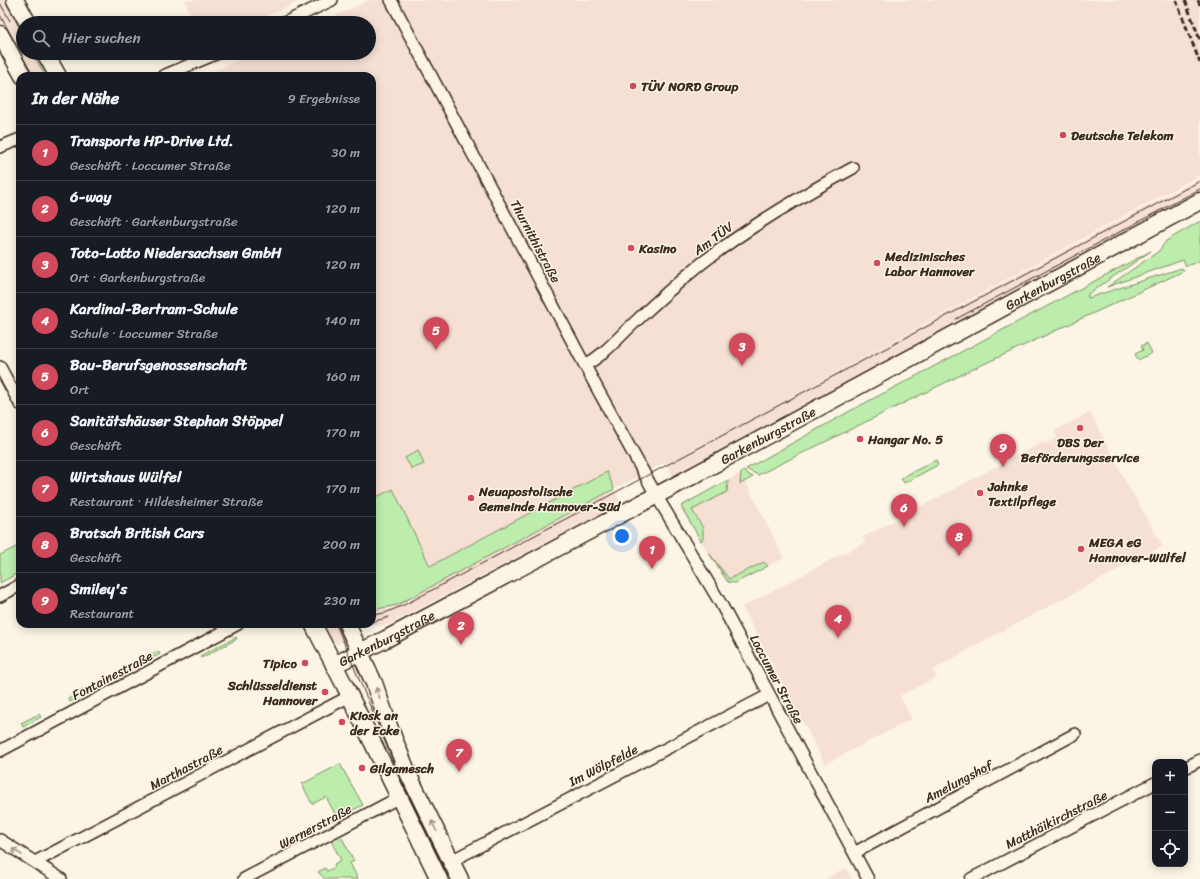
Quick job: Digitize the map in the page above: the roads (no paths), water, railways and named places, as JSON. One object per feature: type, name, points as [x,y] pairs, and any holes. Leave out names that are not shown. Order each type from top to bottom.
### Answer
[{"type":"main road","points":[[15,0],[24,16]]},
{"type":"main road","points":[[0,34],[21,72]]},
{"type":"main road","points":[[49,60],[56,72]]},
{"type":"main road","name":"Garkenburgstraße","points":[[334,665],[656,495],[1200,202]]},
{"type":"main road","points":[[315,628],[350,696],[398,798],[439,879]]},
{"type":"main road","points":[[349,628],[361,652],[409,776],[460,879]]},
{"type":"street","points":[[299,16],[332,0]]},
{"type":"street","name":"Thurnithistraße","points":[[391,0],[585,365],[656,495]]},
{"type":"street","points":[[173,72],[202,60]]},
{"type":"street","points":[[0,147],[16,141]]},
{"type":"street","name":"Am TÜV","points":[[585,365],[597,358],[650,307],[702,263],[753,226],[809,192],[853,168]]},
{"type":"street","points":[[0,367],[16,397]]},
{"type":"street","name":"Loccumer Straße","points":[[656,495],[721,604],[868,879]]},
{"type":"street","points":[[0,596],[16,588]]},
{"type":"street","name":"Fontainestraße","points":[[0,751],[231,628]]},
{"type":"street","name":"Im Wölpfelde","points":[[451,861],[769,695]]},
{"type":"street","name":"Marthastraße","points":[[35,862],[350,696]]},
{"type":"street","name":"Amelungshof","points":[[854,853],[1075,734]]},
{"type":"street","points":[[1188,766],[1200,760]]},
{"type":"street","name":"Matthäikirchstraße","points":[[971,879],[1152,785]]},
{"type":"street","name":"Wernerstraße","points":[[244,879],[398,798]]},
{"type":"street","points":[[0,840],[61,879]]},
{"type":"tram line","points":[[0,3],[10,21]]},
{"type":"tram line","points":[[0,15],[16,45]]},
{"type":"tram line","points":[[24,60],[31,72]]},
{"type":"tram line","points":[[376,614],[385,613],[406,604],[1200,181]]},
{"type":"tram line","points":[[956,319],[1200,189]]},
{"type":"tram line","points":[[376,621],[389,617]]},
{"type":"tram line","points":[[338,628],[393,761],[450,879]]},
{"type":"railway","points":[[1176,0],[1200,63]]},
{"type":"railway","points":[[1185,0],[1200,40]]},
{"type":"railway","points":[[1198,0],[1200,5]]},
{"type":"place","name":"TÜV NORD Group","points":[[633,86]]},
{"type":"place","name":"Deutsche Telekom","points":[[1063,135]]},
{"type":"place","name":"Kasino","points":[[631,248]]},
{"type":"place","name":"Medizinisches Labor Hannover","points":[[877,263]]},
{"type":"place","name":"Bau-Berufsgenossenschaft","points":[[436,350]]},
{"type":"place","name":"Toto-Lotto Niedersachsen GmbH","points":[[742,366]]},
{"type":"place","name":"DBS Der Beförderungsservice","points":[[1080,428]]},
{"type":"place","name":"Hangar No. 5","points":[[860,439]]},
{"type":"place","name":"Smiley's","points":[[1003,467]]},
{"type":"place","name":"Jahnke Textilpflege","points":[[980,493]]},
{"type":"place","name":"Neuapostolische Gemeinde Hannover-Süd","points":[[471,498]]},
{"type":"place","name":"Sanitätshäuser Stephan Stöppel","points":[[904,527]]},
{"type":"place","name":"MEGA eG Hannover-Wülfel","points":[[1081,549]]},
{"type":"place","name":"Bratsch British Cars","points":[[959,556]]},
{"type":"place","name":"Transporte HP-Drive Ltd.","points":[[652,569]]},
{"type":"place","name":"Kardinal-Bertram-Schule","points":[[838,638]]},
{"type":"place","name":"6-way","points":[[461,645]]},
{"type":"place","name":"Tipico","points":[[305,663]]},
{"type":"place","name":"Schlüsseldienst Hannover","points":[[325,692]]},
{"type":"place","name":"Kiosk an der Ecke","points":[[342,722]]},
{"type":"place","name":"Gilgamesch","points":[[362,768]]},
{"type":"place","name":"Wirtshaus Wülfel","points":[[459,772]]}]
